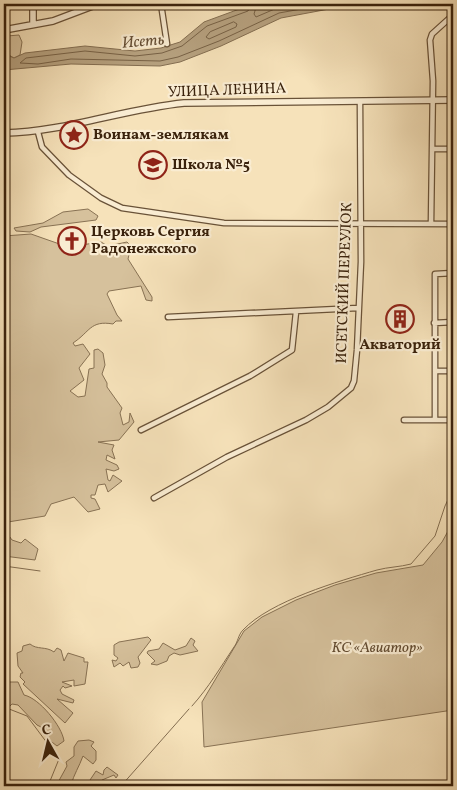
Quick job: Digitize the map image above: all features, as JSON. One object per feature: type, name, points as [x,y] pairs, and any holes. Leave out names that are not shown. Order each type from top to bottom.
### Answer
[{"type":"street","points":[[33,4],[33,24]]},
{"type":"street","points":[[4,30],[53,21],[98,4]]},
{"type":"street","points":[[161,4],[167,44]]},
{"type":"street","points":[[432,224],[432,99],[434,81],[430,40],[432,34],[453,15]]},
{"type":"street","name":"УЛИЦА ЛЕНИНА","points":[[4,133],[38,132],[161,105],[212,102],[453,100]]},
{"type":"street","name":"ИСЕТСКИЙ ПЕРЕУЛОК","points":[[154,498],[227,457],[306,420],[344,395],[354,381],[357,350],[360,226],[360,102]]},
{"type":"street","points":[[38,132],[42,147],[68,175],[101,198],[122,208],[224,224],[360,226],[453,224]]},
{"type":"street","points":[[433,149],[453,149]]},
{"type":"street","points":[[435,420],[434,274],[453,273]]},
{"type":"street","points":[[168,317],[358,308]]},
{"type":"street","points":[[141,430],[250,376],[292,350],[296,312]]},
{"type":"street","points":[[434,322],[453,322]]},
{"type":"street","points":[[435,371],[453,371]]},
{"type":"street","points":[[404,420],[453,420]]},
{"type":"green space","points":[[19,35],[22,42],[20,55],[14,58],[4,52],[4,38]]},
{"type":"green space","points":[[88,209],[98,216],[96,220],[41,227],[30,232],[16,231],[14,228],[43,223],[63,212]]},
{"type":"green space","points":[[31,234],[68,247],[101,242],[108,246],[127,242],[131,246],[128,259],[152,297],[152,301],[146,300],[141,286],[109,291],[107,294],[122,321],[116,321],[113,324],[95,325],[73,343],[75,346],[83,344],[90,354],[79,368],[84,380],[70,391],[78,397],[85,396],[89,369],[94,368],[94,350],[98,349],[103,353],[105,365],[102,374],[107,387],[122,408],[120,413],[123,425],[129,422],[130,413],[134,422],[119,440],[98,442],[114,445],[112,450],[115,459],[107,455],[106,460],[117,465],[119,469],[114,471],[106,469],[108,480],[110,481],[113,475],[122,481],[108,492],[105,484],[98,485],[95,495],[91,495],[91,498],[95,499],[100,509],[88,512],[74,497],[51,504],[45,516],[8,522],[7,533],[12,540],[21,543],[25,539],[38,549],[35,560],[4,556],[4,236]]},
{"type":"green space","name":"КС «Авиатор»","points":[[453,522],[453,710],[204,747],[202,702],[244,631],[262,617],[296,600],[335,585],[376,573],[423,565],[442,542]]},
{"type":"green space","points":[[148,637],[151,640],[138,657],[140,663],[138,667],[131,668],[129,662],[123,666],[120,663],[114,667],[112,660],[116,661],[118,658],[114,655],[114,645],[119,642]]},
{"type":"green space","points":[[191,638],[195,641],[193,645],[198,651],[180,655],[174,653],[169,656],[167,661],[157,665],[151,664],[155,661],[147,653],[148,651],[159,649],[163,643],[175,650],[186,646]]},
{"type":"green space","points":[[30,644],[54,652],[57,648],[61,650],[64,661],[68,653],[84,658],[84,662],[88,662],[85,684],[74,686],[74,680],[62,682],[72,686],[65,688],[63,686],[60,690],[62,694],[74,700],[73,703],[57,699],[73,713],[65,723],[23,684],[25,682],[20,677],[21,673],[23,673],[18,666],[17,653],[22,651],[23,646]]},
{"type":"green space","points":[[9,682],[18,682],[24,695],[30,697],[43,707],[59,728],[64,741],[57,746],[48,739],[41,727],[18,705],[12,704],[10,706],[4,692],[8,688]]},
{"type":"green space","points":[[89,740],[94,742],[91,746],[96,751],[96,760],[93,764],[83,756],[71,785],[56,786],[67,766],[66,762],[74,756],[74,747],[78,741]]},
{"type":"green space","points":[[107,767],[118,775],[116,778],[114,775],[102,780],[101,785],[106,786],[86,786],[96,771],[103,775]]},
{"type":"water","points":[[253,4],[337,4],[329,9],[281,18],[221,46],[180,62],[160,66],[71,64],[4,70],[4,54],[14,58],[25,53],[85,46],[135,51],[161,48],[180,42],[204,22]]},
{"type":"water","points":[[364,4],[437,4],[409,8]]},
{"type":"waterway","points":[[192,706],[219,670],[241,632],[270,610],[325,586],[377,570],[411,564],[435,536],[453,489]]},
{"type":"waterway","points":[[4,566],[40,571]]},
{"type":"waterway","points":[[4,707],[27,716],[59,759],[48,786]]},
{"type":"waterway","points":[[121,786],[189,709]]},
{"type":"place","name":"Воинам-землякам","points":[[74,135]]},
{"type":"place","name":"Школа №5","points":[[153,165]]},
{"type":"place","name":"Церковь Сергия Радонежского","points":[[72,241]]},
{"type":"place","name":"Акваторий","points":[[400,319]]},
{"type":"water label","name":"Исеть","points":[[143,42]]}]
